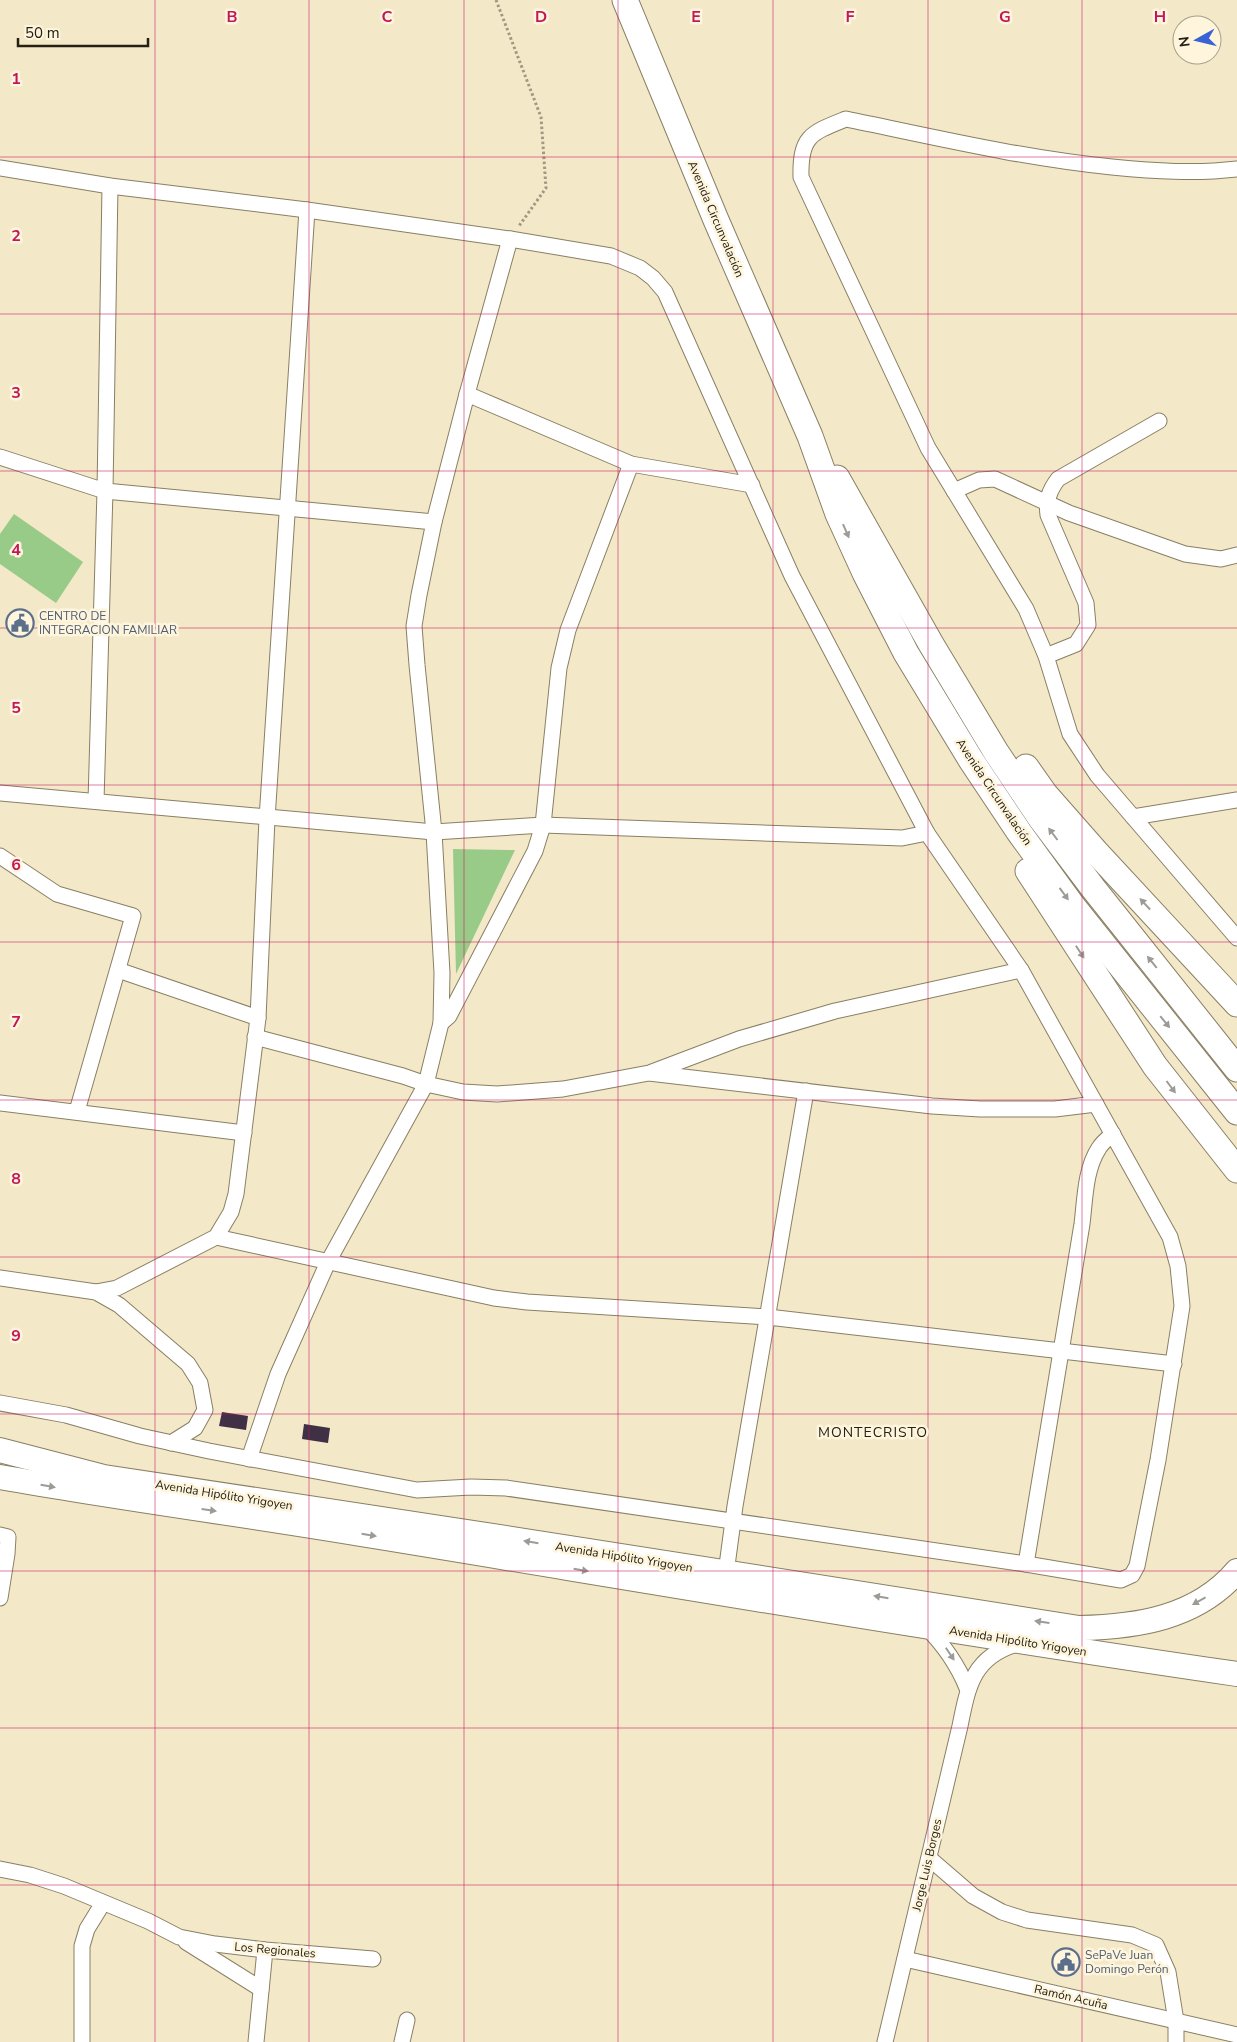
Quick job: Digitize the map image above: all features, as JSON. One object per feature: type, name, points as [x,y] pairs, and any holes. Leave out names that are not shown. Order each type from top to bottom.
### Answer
[{"type":"highway","name":"Avenida Circunvalación","points":[[625,0],[716,220],[810,436],[838,514],[865,573],[906,653],[971,760],[1019,832],[1089,926],[1237,1112]]},
{"type":"highway","name":"Avenida Circunvalación","points":[[810,436],[847,494],[931,644],[991,744],[1041,819],[1093,888],[1237,1069]]},
{"type":"highway","points":[[876,547],[919,600],[1003,735],[1045,794],[1237,1004]]},
{"type":"highway","points":[[906,653],[960,756],[1017,854],[1155,1066],[1237,1170]]},
{"type":"main road","name":"Avenida Hipólito Yrigoyen","points":[[0,1450],[104,1477],[1079,1628],[1118,1627],[1175,1614],[1212,1594],[1237,1570]]},
{"type":"main road","name":"Avenida Hipólito Yrigoyen","points":[[0,1477],[87,1493],[256,1517],[1023,1642],[1237,1674]]},
{"type":"street","points":[[1237,169],[1211,172],[1162,172],[1032,158],[846,118],[818,130],[804,145],[800,157],[801,177],[928,448],[1026,609],[1046,656],[1070,734],[1097,775],[1237,938]]},
{"type":"street","points":[[0,168],[110,186],[307,210],[510,239],[611,256],[640,268],[653,278],[665,292],[792,576],[927,833],[1021,970],[1170,1237],[1178,1266],[1182,1306],[1158,1460],[1137,1566],[1132,1575],[1121,1580],[1026,1564],[506,1488],[471,1487],[417,1490],[248,1459],[172,1443],[66,1414],[0,1403]]},
{"type":"street","points":[[96,801],[105,491],[110,186]]},
{"type":"street","points":[[0,1278],[96,1292],[117,1288],[216,1236],[231,1212],[236,1194],[258,1018],[267,819],[307,210]]},
{"type":"street","points":[[248,1459],[278,1374],[328,1262],[426,1084],[441,1023],[442,972],[434,832],[414,626],[418,595],[434,522],[510,239]]},
{"type":"street","points":[[467,394],[631,464],[752,485]]},
{"type":"street","points":[[1046,656],[1076,644],[1088,625],[1086,603],[1048,515],[1047,502],[1051,490],[1058,479],[1159,421]]},
{"type":"street","points":[[0,457],[105,491],[434,522]]},
{"type":"street","points":[[441,1023],[450,1016],[535,851],[543,825],[559,668],[568,630],[631,464]]},
{"type":"street","points":[[954,490],[979,480],[995,479],[1069,513],[1185,554],[1222,559],[1237,555]]},
{"type":"street","points":[[0,793],[267,819],[434,832],[543,825],[902,838],[927,833]]},
{"type":"street","points":[[1133,817],[1237,800]]},
{"type":"street","points":[[0,856],[57,894],[133,916],[77,1111]]},
{"type":"street","points":[[118,970],[258,1018]]},
{"type":"street","points":[[255,1036],[426,1084],[463,1092],[497,1094],[563,1090],[649,1073],[739,1039],[835,1011],[1021,970]]},
{"type":"street","points":[[649,1073],[980,1109],[1054,1109],[1096,1104]]},
{"type":"street","points":[[726,1573],[806,1091]]},
{"type":"street","points":[[0,1103],[244,1133]]},
{"type":"street","points":[[1026,1564],[1086,1191],[1093,1160],[1099,1147],[1113,1134]]},
{"type":"street","points":[[216,1236],[494,1298],[527,1302],[768,1317],[1174,1364]]},
{"type":"street","points":[[96,1292],[118,1305],[188,1364],[200,1383],[205,1410],[195,1428],[172,1443]]},
{"type":"street","points":[[0,1598],[7,1554],[4,1536]]},
{"type":"street","points":[[924,1625],[946,1648],[959,1668],[967,1688]]},
{"type":"street","name":"Jorge Luis Borges","points":[[885,2042],[952,1761],[967,1688],[981,1666],[1000,1649],[1023,1642]]},
{"type":"street","points":[[929,1858],[973,1896],[1002,1912],[1027,1920],[1132,1935],[1156,1945],[1168,1972],[1176,2021],[1176,2042]]},
{"type":"street","name":"Los Regionales","points":[[0,1869],[30,1874],[45,1879],[148,1921],[178,1937],[261,1989]]},
{"type":"street","points":[[82,2042],[82,1946],[87,1929],[103,1903]]},
{"type":"street","name":"Los Regionales","points":[[178,1937],[214,1944],[265,1950],[373,1959]]},
{"type":"street","points":[[256,2042],[265,1950]]},
{"type":"street","name":"Ramón Acuña","points":[[905,1959],[1237,2035]]},
{"type":"street","points":[[402,2042],[407,2020]]},
{"type":"path","points":[[496,0],[541,117],[546,188],[510,239]]},
{"type":"green space","points":[[14,514],[83,562],[56,603],[0,564],[0,534]]},
{"type":"green space","points":[[453,849],[515,850],[456,974]]},
{"type":"building","points":[[222,1412],[248,1416],[246,1430],[219,1426]]},
{"type":"building","points":[[304,1424],[330,1428],[328,1443],[302,1439]]},
{"type":"place","name":"CENTRO DE INTEGRACION FAMILIAR","points":[[20,623]]},
{"type":"place","name":"SePaVe Juan Domingo Perón","points":[[1066,1962]]},
{"type":"district","name":"MONTECRISTO","points":[[873,1432]]}]
